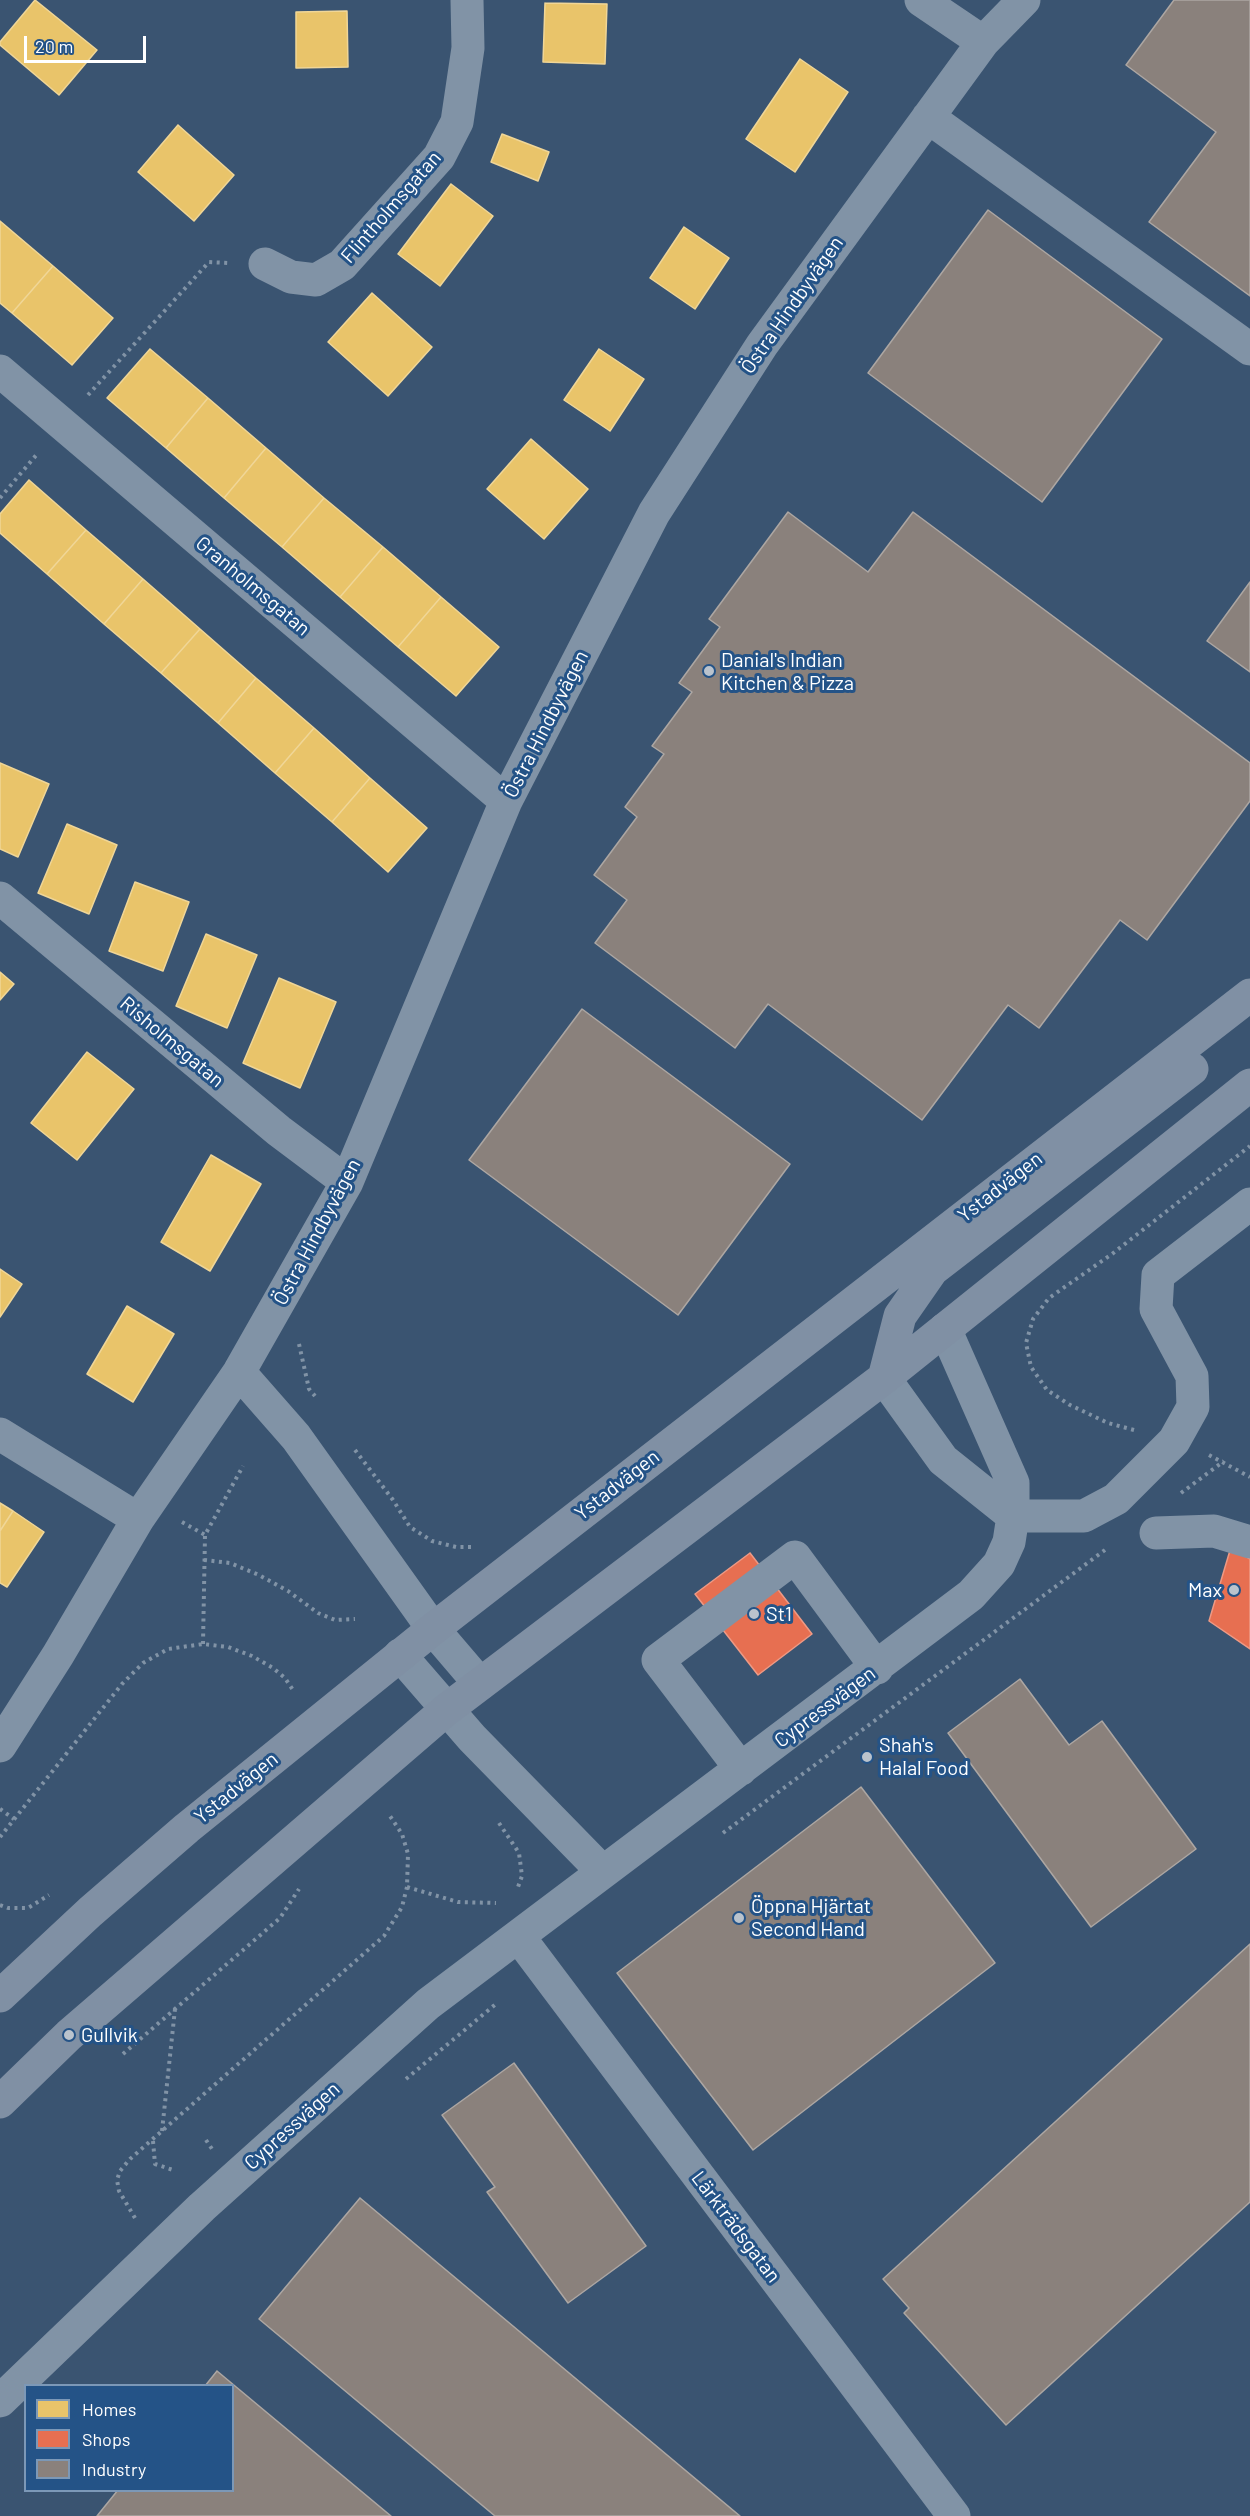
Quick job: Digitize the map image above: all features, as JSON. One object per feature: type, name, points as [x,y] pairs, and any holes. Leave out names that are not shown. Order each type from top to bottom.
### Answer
[{"type":"main road","name":"Ystadvägen","points":[[0,1996],[90,1912],[187,1828],[400,1655],[1250,995]]},
{"type":"main road","name":"Ystadvägen","points":[[884,1378],[900,1316],[932,1270],[1250,1023]]},
{"type":"main road","points":[[0,2102],[69,2035],[446,1710],[884,1378],[1250,1085]]},
{"type":"street","name":"Flintholmsgatan","points":[[266,264],[291,277],[316,280],[342,265],[439,157],[457,122],[468,48],[467,0]]},
{"type":"street","points":[[921,0],[983,42]]},
{"type":"street","name":"Östra Hindbyvägen","points":[[0,1746],[58,1655],[138,1519],[239,1372],[347,1182],[507,801],[654,513],[762,345],[983,42],[1024,0]]},
{"type":"street","points":[[928,117],[1250,349]]},
{"type":"street","name":"Granholmsgatan","points":[[0,371],[507,801]]},
{"type":"street","name":"Risholmsgatan","points":[[0,898],[279,1131],[347,1182]]},
{"type":"street","points":[[884,1378],[943,1460],[1013,1516],[1084,1516],[1116,1499],[1174,1441],[1192,1407],[1192,1376],[1156,1309],[1158,1275],[1250,1204]]},
{"type":"street","name":"Cypressvägen","points":[[0,2401],[202,2208],[429,2004],[971,1596],[999,1564],[1009,1542],[1013,1516],[1013,1483],[945,1329]]},
{"type":"street","points":[[239,1372],[296,1437],[433,1629],[480,1684]]},
{"type":"street","points":[[0,1434],[138,1519]]},
{"type":"street","points":[[1156,1533],[1214,1531],[1250,1542]]},
{"type":"street","points":[[741,1769],[658,1659],[795,1557],[877,1668]]},
{"type":"street","points":[[400,1655],[446,1710],[603,1872]]},
{"type":"street","name":"Lärkträdsgatan","points":[[519,1937],[954,2516]]},
{"type":"path","points":[[0,498],[62,423],[209,262],[266,264]]},
{"type":"path","points":[[1250,1146],[1112,1254],[1049,1298],[1033,1319],[1026,1343],[1030,1367],[1047,1390],[1070,1406],[1108,1423],[1174,1441],[1224,1461],[1250,1477]]},
{"type":"path","points":[[287,1287],[309,1389],[316,1398]]},
{"type":"path","points":[[351,1444],[410,1527],[432,1541],[456,1547],[476,1547]]},
{"type":"path","points":[[203,1644],[205,1535],[243,1466]]},
{"type":"path","points":[[180,1521],[205,1535]]},
{"type":"path","points":[[204,1560],[230,1563],[259,1575],[288,1591],[318,1613],[335,1620],[355,1619]]},
{"type":"path","points":[[718,1836],[987,1638]]},
{"type":"path","points":[[0,1837],[122,1684],[143,1663],[168,1649],[203,1644],[228,1647],[252,1656],[273,1668],[285,1678],[293,1690]]},
{"type":"path","points":[[0,1809],[14,1819]]},
{"type":"path","points":[[137,2223],[131,2208],[118,2191],[117,2180],[120,2171],[130,2159],[384,1936],[402,1907],[407,1887],[408,1854],[402,1834],[388,1813]]},
{"type":"path","points":[[492,1814],[519,1853],[522,1876],[517,1890]]},
{"type":"path","points":[[123,2054],[280,1918],[304,1882]]},
{"type":"path","points":[[407,1887],[458,1902],[501,1904]]},
{"type":"path","points":[[0,1905],[8,1908],[28,1908],[53,1893]]},
{"type":"path","points":[[470,2025],[540,1967]]},
{"type":"path","points":[[162,2132],[175,2008]]},
{"type":"path","points":[[153,2140],[155,2164],[173,2170]]},
{"type":"building: Homes","points":[[35,0],[97,50],[59,95],[0,45],[0,42]]},
{"type":"building: Homes","points":[[545,3],[607,4],[605,64],[543,62]]},
{"type":"building: Homes","points":[[347,11],[348,67],[296,68],[296,12]]},
{"type":"building: Homes","points":[[800,59],[848,92],[795,172],[746,139]]},
{"type":"building: Homes","points":[[178,125],[234,175],[194,221],[138,172]]},
{"type":"building: Homes","points":[[502,134],[549,152],[538,181],[491,162]]},
{"type":"building: Homes","points":[[451,184],[493,216],[440,286],[398,254]]},
{"type":"building: Homes","points":[[0,221],[53,266],[12,313],[0,303]]},
{"type":"building: Homes","points":[[684,227],[729,258],[695,309],[650,278]]},
{"type":"building: Homes","points":[[53,266],[113,318],[72,365],[12,313]]},
{"type":"building: Homes","points":[[372,293],[432,347],[388,396],[328,342]]},
{"type":"building: Homes","points":[[150,349],[208,398],[166,448],[107,398]]},
{"type":"building: Homes","points":[[599,349],[644,379],[610,431],[564,400]]},
{"type":"building: Homes","points":[[208,398],[266,448],[224,498],[166,448]]},
{"type":"building: Homes","points":[[531,439],[588,489],[544,539],[487,489]]},
{"type":"building: Homes","points":[[266,448],[324,498],[282,547],[224,498]]},
{"type":"building: Homes","points":[[29,480],[86,530],[47,574],[0,533],[0,514]]},
{"type":"building: Homes","points":[[324,498],[383,547],[340,597],[282,547]]},
{"type":"building: Homes","points":[[86,530],[143,579],[104,624],[47,574]]},
{"type":"building: Homes","points":[[383,547],[441,597],[398,647],[340,597]]},
{"type":"building: Homes","points":[[143,579],[200,629],[161,673],[104,624]]},
{"type":"building: Homes","points":[[441,597],[499,647],[456,696],[398,647]]},
{"type":"building: Homes","points":[[200,629],[256,678],[218,723],[161,673]]},
{"type":"building: Homes","points":[[256,678],[314,728],[275,773],[218,723]]},
{"type":"building: Homes","points":[[314,728],[370,778],[332,822],[275,773]]},
{"type":"building: Homes","points":[[0,763],[49,784],[18,857],[0,849]]},
{"type":"building: Homes","points":[[370,778],[427,828],[388,872],[332,822]]},
{"type":"building: Homes","points":[[67,824],[117,845],[89,914],[38,893]]},
{"type":"building: Homes","points":[[135,882],[189,902],[163,971],[109,951]]},
{"type":"building: Homes","points":[[206,934],[257,955],[227,1028],[176,1006]]},
{"type":"building: Homes","points":[[0,972],[14,984],[0,1000]]},
{"type":"building: Homes","points":[[279,978],[336,1002],[300,1088],[243,1063]]},
{"type":"building: Homes","points":[[87,1052],[134,1089],[77,1160],[31,1123]]},
{"type":"building: Homes","points":[[211,1155],[261,1184],[210,1271],[161,1242]]},
{"type":"building: Homes","points":[[0,1269],[22,1284],[0,1317]]},
{"type":"building: Homes","points":[[127,1306],[174,1334],[133,1402],[87,1374]]},
{"type":"building: Homes","points":[[0,1503],[13,1511],[0,1531]]},
{"type":"building: Homes","points":[[13,1511],[44,1532],[7,1587],[0,1583],[0,1531]]},
{"type":"building: Shops","name":"Max","points":[[1231,1547],[1250,1559],[1250,1649],[1209,1621]]},
{"type":"building: Shops","name":"St1","points":[[750,1553],[812,1634],[758,1675],[695,1594]]},
{"type":"building: Industry","points":[[1174,0],[1250,0],[1250,296],[1149,222],[1216,132],[1126,65]]},
{"type":"building: Industry","points":[[988,210],[1162,339],[1042,502],[868,373]]},
{"type":"building: Industry","points":[[788,512],[868,572],[913,512],[1250,763],[1250,801],[1147,940],[1120,920],[1039,1028],[1008,1005],[922,1120],[768,1004],[735,1048],[595,943],[627,900],[594,875],[637,817],[625,807],[664,754],[652,746],[692,692],[679,683],[720,627],[709,619]]},
{"type":"building: Industry","points":[[1250,582],[1250,672],[1207,641]]},
{"type":"building: Industry","points":[[582,1009],[790,1164],[678,1315],[469,1160]]},
{"type":"building: Industry","points":[[1020,1679],[1069,1745],[1102,1721],[1196,1849],[1091,1927],[948,1733]]},
{"type":"building: Industry","points":[[861,1787],[995,1963],[753,2150],[617,1973]]},
{"type":"building: Industry","points":[[1250,1944],[1250,2202],[1006,2425],[904,2313],[909,2308],[883,2279]]},
{"type":"building: Industry","points":[[514,2063],[646,2246],[568,2303],[487,2192],[495,2187],[442,2115]]},
{"type":"building: Industry","points":[[360,2198],[740,2516],[495,2516],[259,2319]]},
{"type":"building: Industry","points":[[217,2371],[233,2384],[207,2384]]},
{"type":"building: Industry","points":[[234,2385],[391,2516],[97,2516],[116,2492],[234,2492]]},
{"type":"place","name":"Danial's Indian Kitchen & Pizza","points":[[709,671]]},
{"type":"place","name":"Max","points":[[1234,1590]]},
{"type":"place","name":"St1","points":[[754,1614]]},
{"type":"place","name":"Shah's Halal Food","points":[[867,1757]]},
{"type":"place","name":"Öppna Hjärtat Second Hand","points":[[739,1918]]},
{"type":"place","name":"Gullvik","points":[[69,2035]]}]
